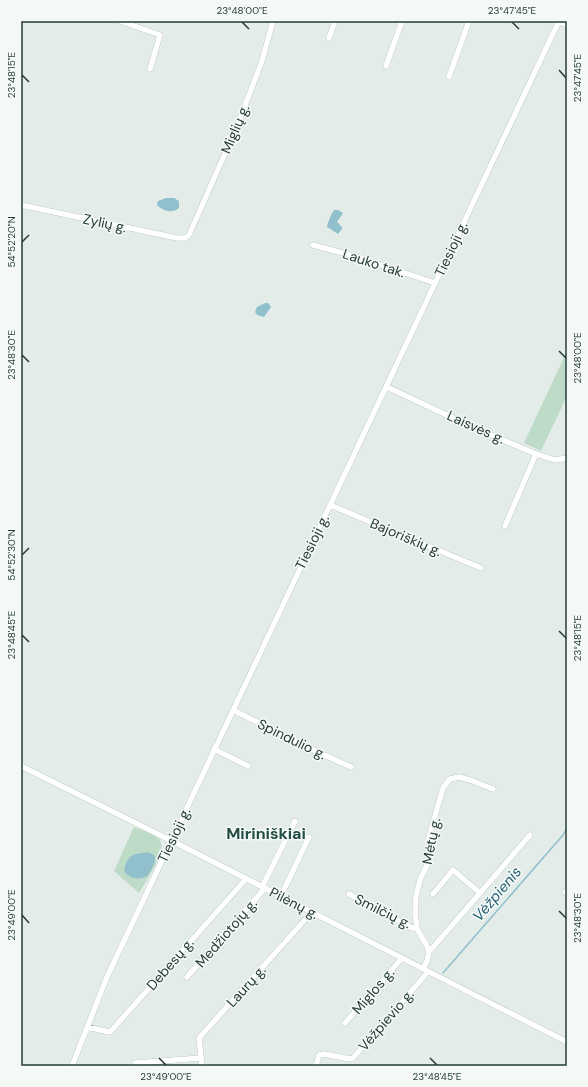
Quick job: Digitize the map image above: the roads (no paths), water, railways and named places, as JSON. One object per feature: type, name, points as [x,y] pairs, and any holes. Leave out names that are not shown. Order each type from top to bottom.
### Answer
[{"type":"street","points":[[120,21],[160,35],[150,69]]},
{"type":"street","name":"Miglių g.","points":[[189,235],[238,124],[262,61],[273,21]]},
{"type":"street","points":[[329,38],[335,21]]},
{"type":"street","points":[[386,66],[402,21]]},
{"type":"street","points":[[449,76],[469,21]]},
{"type":"street","points":[[559,21],[567,25]]},
{"type":"street","name":"Tiesioji g.","points":[[72,1066],[107,977],[559,21]]},
{"type":"street","name":"Zylių g.","points":[[21,205],[177,238],[185,238],[189,235]]},
{"type":"street","name":"Lauko tak.","points":[[313,245],[357,257],[435,283]]},
{"type":"street","name":"Laisvės g.","points":[[387,387],[468,425],[536,454],[555,460],[567,458]]},
{"type":"street","points":[[504,526],[536,454]]},
{"type":"street","name":"Bajoriškių g.","points":[[330,505],[481,568]]},
{"type":"street","name":"Spindulio g.","points":[[233,710],[351,768]]},
{"type":"street","points":[[214,749],[248,766]]},
{"type":"street","name":"Pilėnų g.","points":[[21,766],[246,878],[567,1042]]},
{"type":"street","name":"Mėtų g.","points":[[429,952],[417,928],[415,913],[416,896],[420,880],[429,857],[429,837],[443,788],[450,779],[459,777],[470,780],[492,790]]},
{"type":"street","name":"Medžiotojų g.","points":[[187,977],[264,888],[295,821]]},
{"type":"street","points":[[425,970],[429,952],[530,835]]},
{"type":"street","points":[[281,896],[310,836]]},
{"type":"street","points":[[433,894],[453,870],[480,893]]},
{"type":"street","name":"Debesų g.","points":[[87,1027],[109,1032],[111,1031],[246,878]]},
{"type":"street","name":"Smilčių g.","points":[[348,894],[412,928],[417,928]]},
{"type":"street","name":"Laurų g.","points":[[202,1066],[199,1038],[312,912]]},
{"type":"street","name":"Miglos g.","points":[[345,1023],[402,958]]},
{"type":"street","name":"Vėžpievio g.","points":[[316,1066],[317,1059],[320,1055],[324,1054],[350,1059],[353,1058],[425,970]]},
{"type":"street","points":[[135,1063],[201,1058]]},
{"type":"water","points":[[166,198],[174,198],[179,201],[179,208],[173,211],[168,211],[157,205],[158,201]]},
{"type":"water","points":[[334,210],[338,210],[343,213],[337,222],[342,227],[338,234],[327,227]]},
{"type":"water","points":[[268,303],[271,307],[264,317],[257,315],[255,312],[257,307]]},
{"type":"water","points":[[148,852],[154,855],[155,860],[152,869],[147,876],[144,878],[130,877],[124,870],[128,860],[132,856]]},
{"type":"waterway","name":"Vėžpienis","points":[[443,973],[563,835],[567,828]]},
{"type":"district","name":"Miriniškiai","points":[[266,833]]}]
